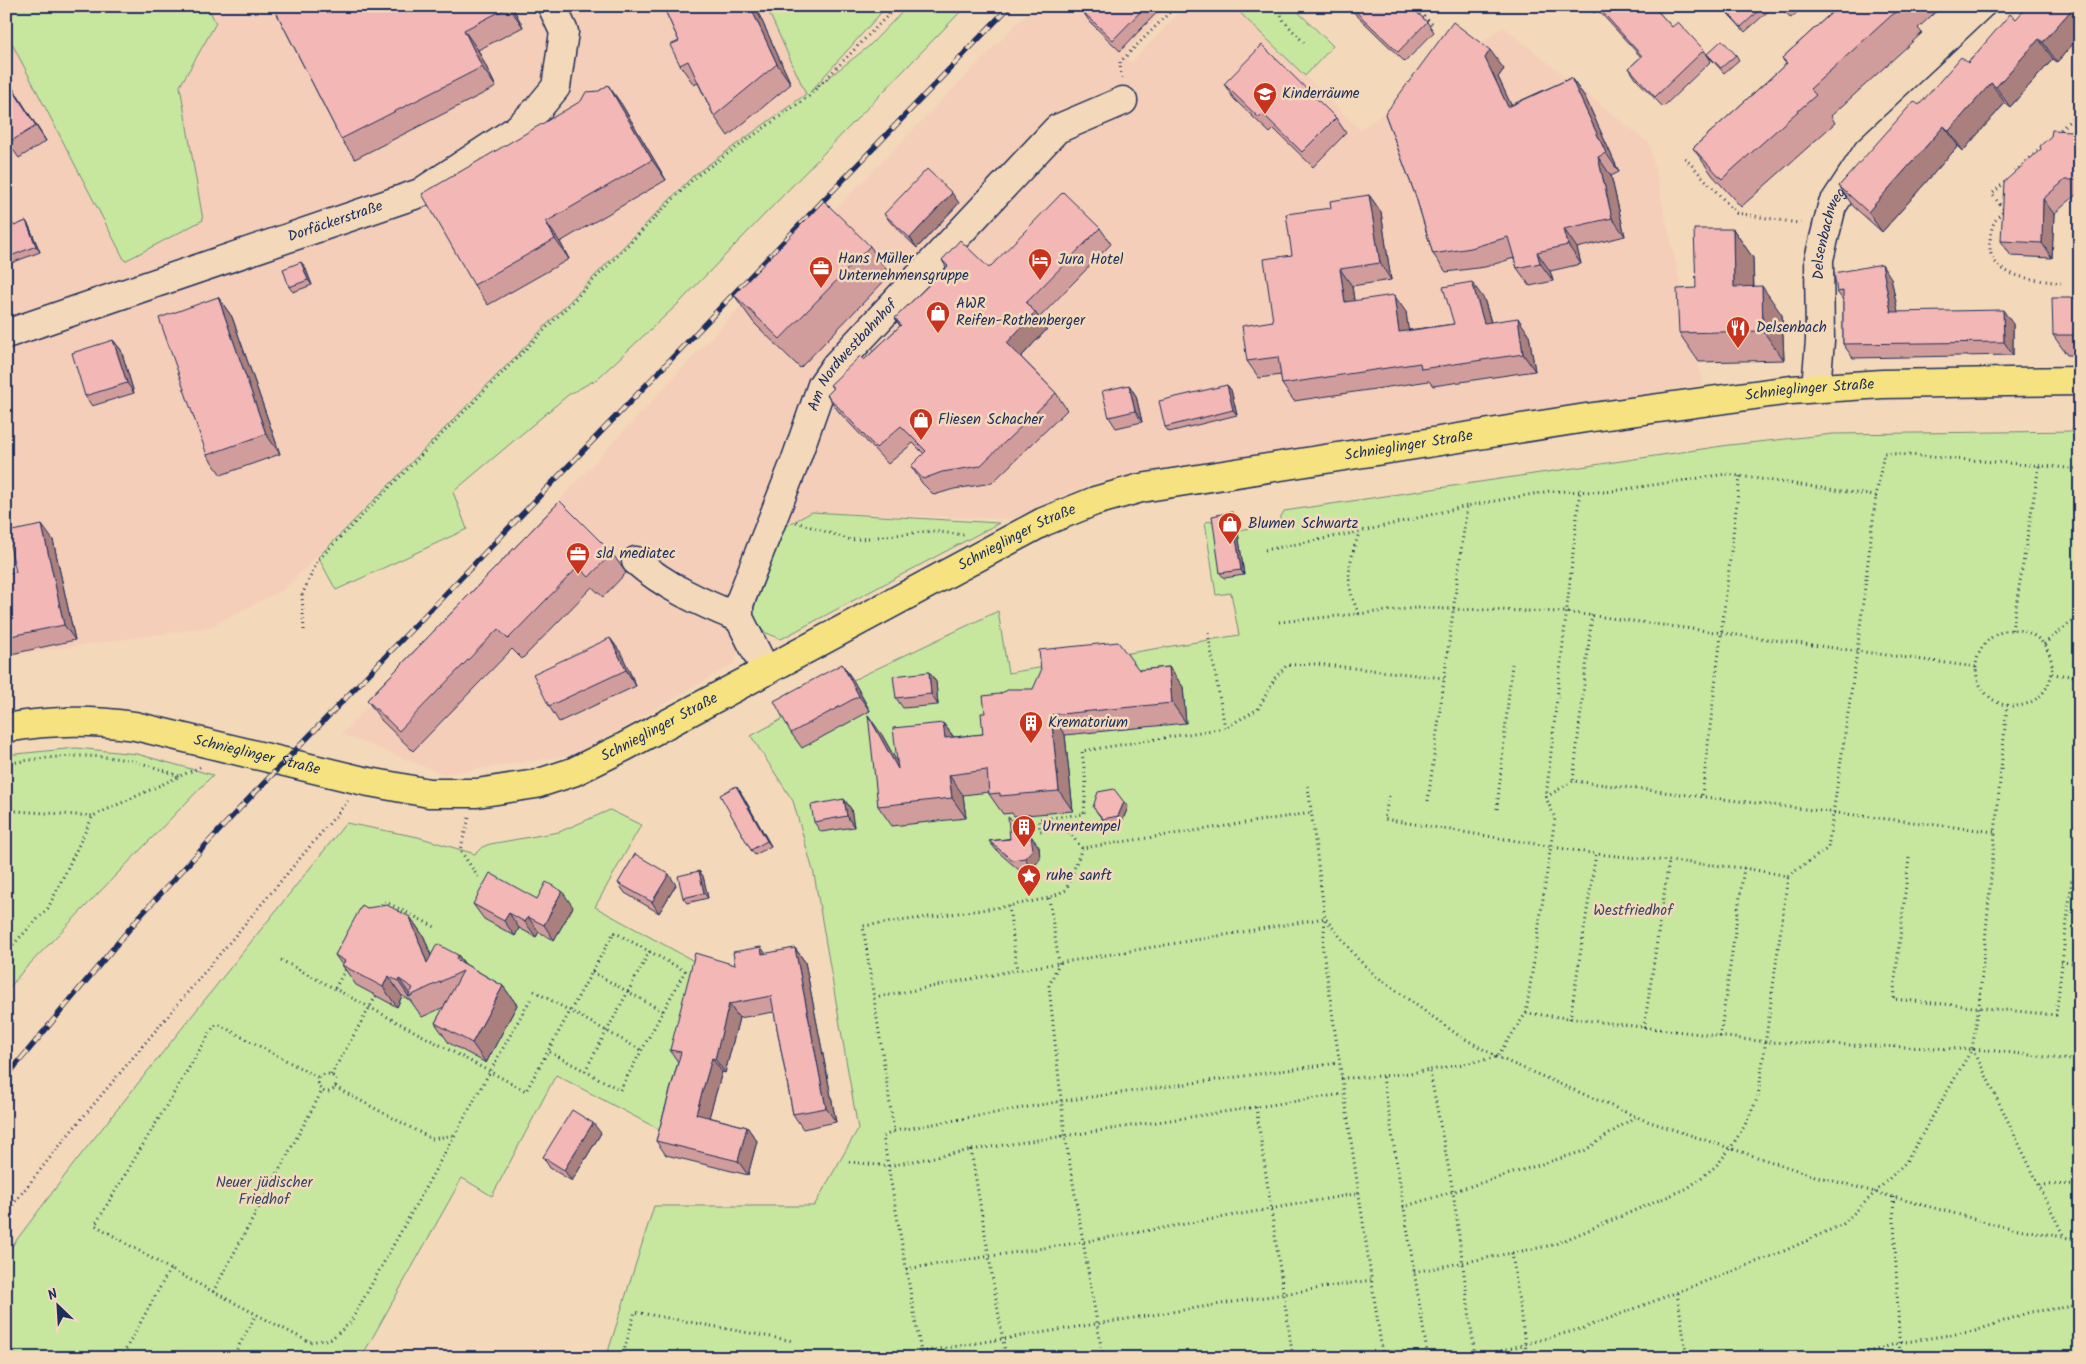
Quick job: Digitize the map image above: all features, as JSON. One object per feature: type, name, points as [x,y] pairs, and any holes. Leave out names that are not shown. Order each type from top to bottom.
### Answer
[{"type":"main road","name":"Schnieglinger Straße","points":[[6,728],[60,721],[114,723],[144,728],[364,782],[429,793],[477,793],[536,784],[582,768],[1043,522],[1095,501],[1141,488],[1596,416],[1816,387],[2080,381]]},
{"type":"street","name":"Dorfäckerstraße","points":[[6,334],[420,193],[516,130],[538,110],[556,87],[564,32],[552,6]]},
{"type":"street","name":"Delsenbachweg","points":[[1816,387],[1820,341],[1819,259],[1832,206],[1868,151],[2023,6]]},
{"type":"street","name":"Am Nordwestbahnhof","points":[[739,618],[739,604],[795,462],[822,385],[836,364],[1057,129],[1123,101]]},
{"type":"street","points":[[636,561],[654,576],[700,602],[739,618],[766,671]]},
{"type":"path","points":[[304,630],[302,595],[318,560],[695,177],[809,96],[897,6]]},
{"type":"path","points":[[1123,101],[1120,62],[1176,6]]},
{"type":"path","points":[[1277,6],[1284,21],[1305,44]]},
{"type":"path","points":[[1413,6],[1433,25]]},
{"type":"path","points":[[2053,136],[2080,111]]},
{"type":"path","points":[[2012,175],[2046,143]]},
{"type":"path","points":[[1685,158],[1736,213],[1827,228]]},
{"type":"path","points":[[2006,181],[1992,194],[2004,210],[1992,222],[1990,246],[1998,266],[2013,275],[2061,283]]},
{"type":"path","points":[[1389,796],[1384,819],[1550,848],[1744,868],[1788,876],[1828,848],[1857,652],[1876,496],[1884,453],[2080,469]]},
{"type":"path","points":[[2012,630],[2038,466]]},
{"type":"path","points":[[1266,550],[1359,532],[1467,506],[1550,491],[1580,490],[1606,492],[1726,474],[1876,496]]},
{"type":"path","points":[[1702,795],[1740,476]]},
{"type":"path","points":[[1341,1078],[1384,1077],[1430,1072],[1497,1057],[1526,1013],[1554,818],[1546,798],[1565,612],[1580,490]]},
{"type":"path","points":[[1428,801],[1467,506]]},
{"type":"path","points":[[774,515],[851,540],[932,531],[970,536]]},
{"type":"path","points":[[1359,532],[1348,569],[1348,586],[1359,614]]},
{"type":"path","points":[[1279,622],[1416,608],[1565,612],[1976,667]]},
{"type":"path","points":[[1573,781],[1592,615]]},
{"type":"path","points":[[2044,644],[2080,615]]},
{"type":"path","points":[[2012,630],[2024,631],[2036,636],[2044,644],[2050,654],[2052,674],[2048,686],[2041,696],[2019,706],[2007,706],[1997,702],[1985,692],[1977,677],[1976,667],[1984,646],[2001,632],[2012,630]]},
{"type":"path","points":[[1208,633],[1225,728]]},
{"type":"path","points":[[1082,848],[1065,828],[1040,831],[1039,819],[1084,814],[1086,784],[1082,751],[1225,728],[1258,709],[1275,678],[1287,665],[1316,664],[1444,678]]},
{"type":"path","points":[[1497,809],[1512,664]]},
{"type":"path","points":[[2052,674],[2080,677]]},
{"type":"path","points":[[1467,1358],[1584,1328],[1782,1252],[1843,1224],[1906,1162],[1972,1049],[1979,1006],[2007,706]]},
{"type":"path","points":[[6,812],[93,816],[234,750]]},
{"type":"path","points":[[6,764],[27,760],[79,756],[135,762],[180,776]]},
{"type":"path","points":[[1546,798],[1573,781],[1702,795],[1995,832]]},
{"type":"path","points":[[6,1213],[68,1135],[364,782]]},
{"type":"path","points":[[1308,786],[1325,918],[1323,950],[1338,1063],[1360,1194],[1371,1280],[1384,1358]]},
{"type":"path","points":[[477,793],[460,850],[478,877]]},
{"type":"path","points":[[1082,848],[1312,812]]},
{"type":"path","points":[[6,952],[48,908],[93,816]]},
{"type":"path","points":[[894,1131],[863,926],[1009,906],[1049,898],[1066,890],[1082,848]]},
{"type":"path","points":[[1570,1019],[1596,854]]},
{"type":"path","points":[[1909,858],[1893,999],[2056,1015],[2072,878]]},
{"type":"path","points":[[1644,1028],[1669,861]]},
{"type":"path","points":[[1720,1037],[1744,868]]},
{"type":"path","points":[[1414,1272],[1553,1245],[1688,1188],[1716,1166],[1744,1127],[1758,1097],[1767,1042],[1788,876]]},
{"type":"path","points":[[1049,898],[1059,963],[1049,986],[1065,1136],[1098,1324],[1102,1358]]},
{"type":"path","points":[[375,916],[384,900],[437,928]]},
{"type":"path","points":[[1009,906],[1017,970]]},
{"type":"path","points":[[414,924],[418,918]]},
{"type":"path","points":[[874,998],[1017,970],[1325,918]]},
{"type":"path","points":[[1325,918],[1357,958],[1400,995],[1458,1035],[1497,1057],[1636,1116],[1815,1176],[2001,1226],[2080,1240]]},
{"type":"path","points":[[281,960],[526,1091],[548,1050],[614,932],[685,971],[620,1090],[548,1050]]},
{"type":"path","points":[[585,1070],[650,951]]},
{"type":"path","points":[[2061,962],[2080,964]]},
{"type":"path","points":[[335,988],[349,964]]},
{"type":"path","points":[[592,972],[663,1010]]},
{"type":"path","points":[[534,991],[641,1050]]},
{"type":"path","points":[[331,1075],[376,996]]},
{"type":"path","points":[[319,1078],[218,1024],[214,1026],[94,1225],[170,1269],[309,1342],[331,1339],[350,1323],[530,998]]},
{"type":"path","points":[[1526,1013],[1767,1042],[1972,1049],[2080,1061]]},
{"type":"path","points":[[1972,1049],[2064,1237]]},
{"type":"path","points":[[922,1358],[883,1137],[894,1131],[1062,1101],[1338,1063]]},
{"type":"path","points":[[1430,1072],[1453,1191],[1475,1356]]},
{"type":"path","points":[[325,1074],[331,1075],[335,1079],[335,1087],[329,1092],[322,1091],[318,1085],[319,1078],[325,1074]]},
{"type":"path","points":[[1384,1077],[1428,1358]]},
{"type":"path","points":[[335,1087],[432,1139],[454,1135]]},
{"type":"path","points":[[213,1292],[322,1091]]},
{"type":"path","points":[[849,1162],[888,1166],[971,1150],[1343,1094]]},
{"type":"path","points":[[1256,1106],[1292,1358]]},
{"type":"path","points":[[1404,1206],[1584,1151],[1636,1116]]},
{"type":"path","points":[[971,1150],[1006,1358]]},
{"type":"path","points":[[2040,1185],[2080,1184]]},
{"type":"path","points":[[906,1269],[1083,1242],[1360,1194]]},
{"type":"path","points":[[1893,1197],[1900,1358]]},
{"type":"path","points":[[1512,1253],[1527,1358]]},
{"type":"path","points":[[121,1358],[170,1269]]},
{"type":"path","points":[[921,1352],[1371,1280]]},
{"type":"path","points":[[2077,1358],[2075,1306],[2080,1283]]},
{"type":"path","points":[[1677,1293],[1687,1358]]},
{"type":"path","points":[[1848,1358],[1899,1343],[1975,1331],[2030,1312],[2075,1306]]},
{"type":"path","points":[[622,1358],[635,1312],[793,1342]]},
{"type":"path","points":[[232,1358],[256,1315]]},
{"type":"shaded area","points":[[207,6],[766,6],[807,94],[694,175],[284,589],[209,627],[6,656],[6,32],[125,261],[203,220],[180,86],[216,23]]},
{"type":"shaded area","points":[[1034,6],[1169,6],[1123,55],[1131,63],[1186,6],[1233,6],[1360,130],[1503,27],[1649,143],[1703,385],[1095,482],[1013,519],[812,512],[784,527],[733,664],[578,754],[443,774],[342,734],[715,333]]},
{"type":"green space","points":[[6,6],[207,6],[216,23],[180,86],[203,220],[125,261],[6,32]]},
{"type":"green space","points":[[766,6],[887,6],[810,92],[868,47],[908,6],[966,6],[680,302],[597,379],[568,395],[453,492],[467,529],[336,590],[318,557],[694,175],[806,94]]},
{"type":"green space","points":[[1233,6],[1292,6],[1333,46],[1305,76]]},
{"type":"green space","name":"Westfriedhof","points":[[2080,431],[2080,1358],[606,1358],[654,1206],[814,1206],[858,1129],[814,874],[793,801],[751,736],[853,680],[998,611],[1008,673],[1239,635],[1231,593],[1216,595],[1205,522],[1236,518],[1238,530],[1277,524],[1284,511],[1729,445],[1833,434]]},
{"type":"green space","points":[[812,512],[999,523],[781,639],[764,632],[751,616],[784,527]]},
{"type":"green space","points":[[76,748],[137,754],[213,775],[22,972],[6,992],[6,755]]},
{"type":"green space","name":"Neuer jüdischer Friedhof","points":[[610,810],[641,825],[595,907],[705,967],[662,1131],[556,1075],[492,1196],[462,1178],[361,1358],[6,1358],[6,1254],[76,1161],[346,823],[418,837],[475,854],[482,847],[490,844],[559,832]]},
{"type":"building","points":[[273,6],[509,7],[464,30],[482,67],[341,139]]},
{"type":"building","points":[[663,6],[750,6],[777,64],[714,116],[688,61],[680,65],[670,45],[679,41]]},
{"type":"building","points":[[1088,6],[1146,6],[1113,40],[1083,12]]},
{"type":"building","points":[[1350,6],[1410,6],[1427,22],[1398,52]]},
{"type":"building","points":[[1597,6],[1653,6],[1672,27],[1678,22],[1704,50],[1655,97],[1629,68],[1642,56]]},
{"type":"building","points":[[1722,6],[1764,6],[1741,27]]},
{"type":"building","points":[[1782,6],[1795,6],[1787,13]]},
{"type":"building","points":[[1839,6],[1902,6],[1810,89],[1816,95],[1722,179],[1693,148],[1787,63],[1782,58]]},
{"type":"building","points":[[2028,6],[2075,6],[2043,42],[2039,39],[1996,87],[1991,83],[1949,131],[1944,126],[1868,212],[1839,186],[1914,101],[1919,105],[1961,57],[1968,63],[2010,14],[2016,19]]},
{"type":"building","points":[[1453,22],[1490,50],[1485,58],[1508,107],[1571,78],[1606,153],[1598,157],[1612,218],[1564,229],[1568,245],[1537,252],[1540,263],[1517,268],[1508,237],[1471,248],[1433,254],[1416,197],[1385,114]]},
{"type":"building","points":[[1722,40],[1736,55],[1721,68],[1707,54]]},
{"type":"building","points":[[1262,45],[1336,118],[1302,152],[1263,114],[1259,118],[1224,84]]},
{"type":"building","points":[[6,79],[36,126],[8,143],[6,140]]},
{"type":"building","points":[[608,85],[652,160],[546,222],[555,239],[474,285],[422,194],[581,101],[586,92],[599,91]]},
{"type":"building","points":[[2080,125],[2080,180],[2065,180],[2043,199],[2042,243],[2001,241],[2004,182],[2041,149],[2040,146],[2051,136],[2052,130],[2072,131]]},
{"type":"building","points":[[927,169],[952,193],[910,238],[884,214]]},
{"type":"building","points":[[1063,192],[1100,228],[1026,303],[1035,312],[1007,343],[1056,393],[980,466],[942,472],[923,479],[911,466],[926,451],[901,426],[876,448],[827,395],[834,388],[830,385],[860,356],[864,360],[901,325],[895,318],[948,266],[942,260],[960,240],[989,268]]},
{"type":"building","points":[[1369,195],[1380,263],[1340,269],[1345,302],[1394,295],[1399,332],[1454,324],[1443,287],[1472,282],[1484,323],[1518,318],[1523,354],[1421,369],[1420,363],[1282,384],[1278,357],[1247,361],[1242,326],[1273,321],[1264,259],[1292,255],[1286,214],[1331,208],[1330,201]]},
{"type":"building","points":[[824,201],[870,246],[780,339],[734,295]]},
{"type":"building","points":[[26,221],[36,246],[6,258],[6,224],[12,222],[14,226]]},
{"type":"building","points":[[1694,229],[1733,229],[1734,287],[1762,286],[1763,331],[1679,333],[1677,289],[1696,288]]},
{"type":"building","points":[[301,262],[308,280],[289,287],[283,269]]},
{"type":"building","points":[[1882,264],[1891,312],[2003,310],[2004,342],[1843,344],[1843,291],[1837,292],[1834,273]]},
{"type":"building","points":[[218,297],[266,434],[207,455],[159,318]]},
{"type":"building","points":[[2052,298],[2080,298],[2080,335],[2053,335]]},
{"type":"building","points":[[113,340],[127,383],[85,396],[72,353]]},
{"type":"building","points":[[1129,385],[1135,411],[1109,417],[1102,391]]},
{"type":"building","points":[[1227,385],[1233,410],[1165,427],[1159,401]]},
{"type":"building","points":[[560,501],[612,553],[589,577],[578,567],[508,639],[498,629],[399,731],[367,700]]},
{"type":"building","points":[[1232,512],[1241,570],[1220,573],[1212,516]]},
{"type":"building","points":[[42,525],[64,625],[6,637],[6,574],[16,572],[7,532]]},
{"type":"building","points":[[610,638],[626,670],[549,706],[533,674]]},
{"type":"building","points":[[1118,642],[1139,670],[1169,667],[1172,703],[1051,715],[1059,791],[1000,796],[1000,793],[989,794],[987,770],[949,775],[952,798],[878,806],[868,715],[898,769],[893,728],[943,723],[945,738],[983,734],[981,713],[985,713],[983,696],[999,694],[1010,689],[1033,689],[1041,671],[1039,650]]},
{"type":"building","points":[[842,664],[859,696],[791,733],[774,701]]},
{"type":"building","points":[[929,672],[931,694],[896,698],[893,676]]},
{"type":"building","points":[[736,786],[767,841],[751,850],[720,795]]},
{"type":"building","points":[[1114,789],[1124,802],[1118,816],[1103,819],[1093,807],[1098,792]]},
{"type":"building","points":[[844,799],[847,816],[814,822],[811,805]]},
{"type":"building","points":[[1008,817],[1031,836],[1033,849],[1025,858],[1012,860],[989,841],[1010,839]]},
{"type":"building","points":[[635,854],[669,874],[652,902],[618,883]]},
{"type":"building","points":[[699,871],[704,893],[683,898],[678,876]]},
{"type":"building","points":[[490,873],[537,899],[546,882],[562,891],[544,925],[528,917],[525,922],[509,913],[504,921],[473,904]]},
{"type":"building","points":[[362,905],[367,908],[387,905],[410,917],[427,963],[437,944],[458,955],[456,959],[503,986],[472,1043],[435,1023],[463,971],[408,997],[413,988],[399,979],[398,981],[388,976],[383,987],[342,965],[345,961],[335,955]]},
{"type":"building","points":[[761,947],[762,954],[795,948],[826,1108],[793,1114],[771,996],[729,1004],[715,1059],[712,1058],[696,1114],[747,1127],[738,1161],[656,1141],[681,1052],[670,1050],[695,953],[735,965],[733,952]]},
{"type":"building","points":[[572,1110],[593,1123],[564,1170],[543,1157]]},
{"type":"railway","points":[[6,1077],[141,915],[240,808],[1010,6]]},
{"type":"place","name":"Kinderräume","points":[[1265,115]]},
{"type":"place","name":"Jura Hotel","points":[[1040,281]]},
{"type":"place","name":"Hans Müller Unternehmensgruppe","points":[[821,289]]},
{"type":"place","name":"AWR Reifen-Rothenberger","points":[[938,334]]},
{"type":"place","name":"Delsenbach","points":[[1738,349]]},
{"type":"place","name":"Fliesen Schacher","points":[[921,441]]},
{"type":"place","name":"Blumen Schwartz","points":[[1230,545]]},
{"type":"place","name":"sld mediatec","points":[[578,575]]},
{"type":"place","name":"Krematorium","points":[[1031,744]]},
{"type":"place","name":"Urnentempel","points":[[1024,848]]},
{"type":"place","name":"ruhe sanft","points":[[1029,897]]}]
